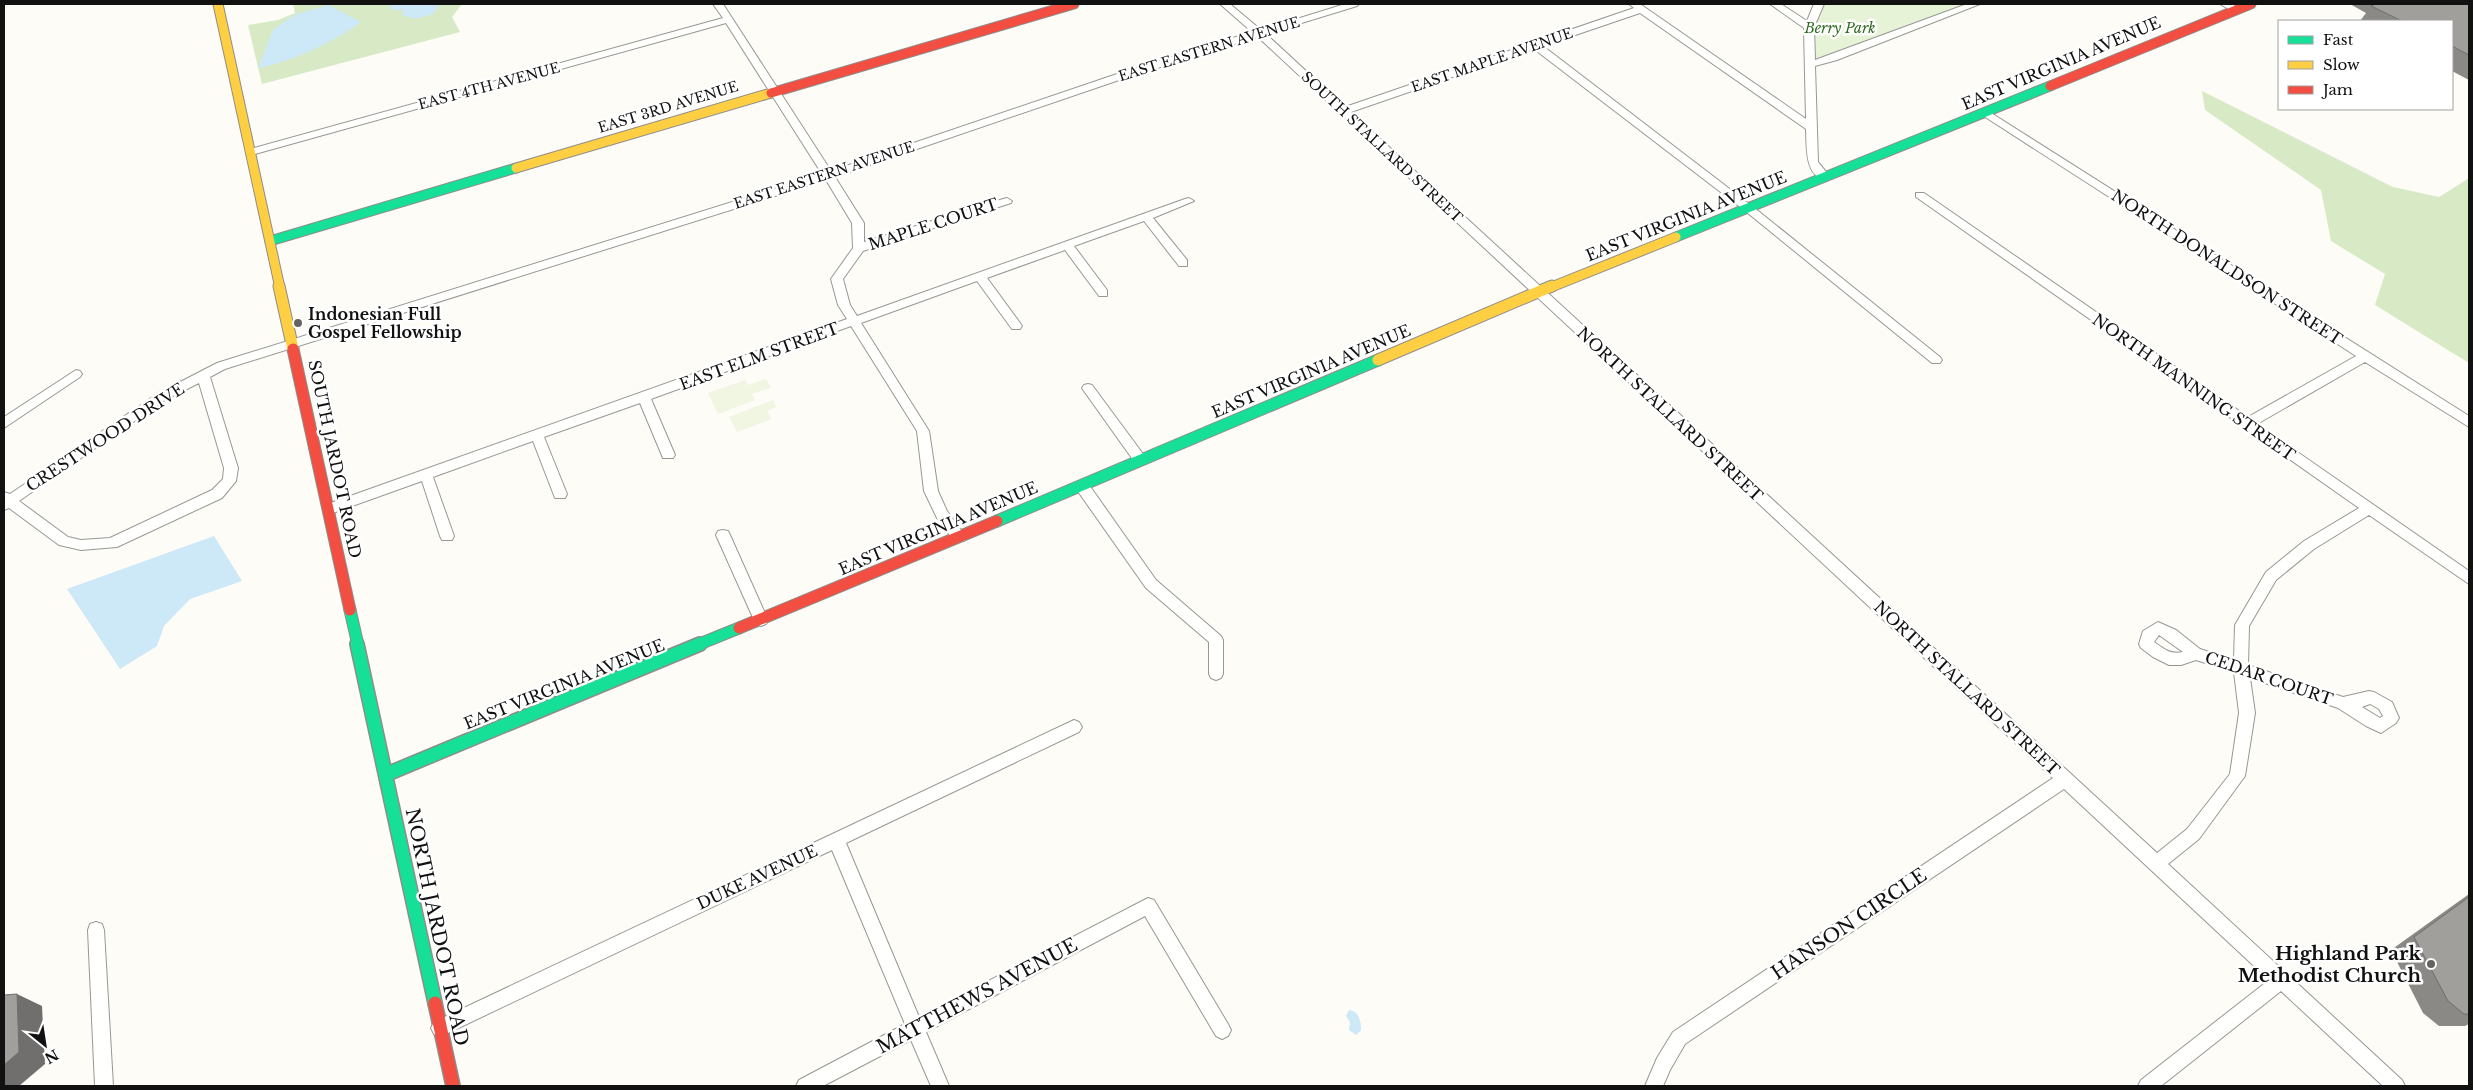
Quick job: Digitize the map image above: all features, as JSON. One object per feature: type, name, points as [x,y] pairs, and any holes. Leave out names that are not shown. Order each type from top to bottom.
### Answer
[{"type":"street","name":"SOUTH JARDOT ROAD","points":[[218,4],[387,774]]},
{"type":"street","points":[[718,4],[776,91],[858,223],[859,248],[837,279],[844,305],[923,431],[931,491],[942,514],[959,538]]},
{"type":"street","name":"EAST 3RD AVENUE","points":[[270,241],[1074,4]]},
{"type":"street","name":"SOUTH STALLARD STREET","points":[[1225,4],[1259,33],[1538,292]]},
{"type":"street","name":"EAST EASTERN AVENUE","points":[[293,343],[829,175],[1111,79],[1354,4]]},
{"type":"street","points":[[1775,4],[1809,27]]},
{"type":"street","points":[[1819,4],[1809,27],[1811,128],[1813,162],[1817,170],[1826,178]]},
{"type":"street","points":[[1811,64],[1834,58],[1975,4]]},
{"type":"street","name":"EAST VIRGINIA AVENUE","points":[[387,774],[959,538],[1538,292],[1984,113],[2230,6],[2251,4]]},
{"type":"street","points":[[1637,6],[1811,128]]},
{"type":"street","name":"EAST MAPLE AVENUE","points":[[1342,112],[1535,45],[1637,6]]},
{"type":"street","name":"EAST 4TH AVENUE","points":[[251,152],[728,20]]},
{"type":"street","points":[[1535,45],[1748,208],[1936,360]]},
{"type":"street","name":"NORTH DONALDSON STREET","points":[[1984,113],[2469,422]]},
{"type":"street","name":"NORTH MANNING STREET","points":[[1920,195],[2469,578]]},
{"type":"street","name":"MAPLE COURT","points":[[859,248],[1007,201]]},
{"type":"street","name":"EAST ELM STREET","points":[[330,509],[856,322],[1189,201]]},
{"type":"street","points":[[1146,216],[1183,263]]},
{"type":"street","points":[[1067,245],[1103,293]]},
{"type":"street","points":[[980,277],[1016,326]]},
{"type":"street","name":"NORTH STALLARD STREET","points":[[1538,292],[2396,1086]]},
{"type":"street","name":"CRESTWOOD DRIVE","points":[[6,501],[160,396],[221,366],[293,343]]},
{"type":"street","points":[[2248,424],[2366,356]]},
{"type":"street","points":[[4,424],[76,374]]},
{"type":"street","points":[[6,501],[64,541],[81,545],[99,545],[112,543],[217,494],[229,481],[231,468],[202,375]]},
{"type":"street","points":[[1088,388],[1141,461]]},
{"type":"street","points":[[644,397],[668,455]]},
{"type":"street","points":[[537,436],[560,494]]},
{"type":"street","points":[[426,475],[447,536]]},
{"type":"street","points":[[1082,486],[1151,584],[1216,640],[1216,674]]},
{"type":"street","points":[[2156,864],[2193,834],[2237,776],[2247,713],[2241,668],[2242,625],[2271,576],[2309,546],[2369,509]]},
{"type":"street","points":[[723,535],[760,620]]},
{"type":"street","name":"CEDAR COURT","points":[[2195,653],[2343,702]]},
{"type":"street","name":"DUKE AVENUE","points":[[440,1028],[1074,727]]},
{"type":"street","name":"NORTH JARDOT ROAD","points":[[387,774],[440,1028],[454,1086]]},
{"type":"street","name":"HANSON CIRCLE","points":[[1654,1086],[1663,1064],[1679,1038],[2065,779]]},
{"type":"street","points":[[836,840],[940,1086]]},
{"type":"street","name":"MATTHEWS AVENUE","points":[[805,1086],[1148,906],[1222,1030]]},
{"type":"street","points":[[96,930],[104,1086]]},
{"type":"street","points":[[2147,1086],[2282,980]]},
{"type":"green space","points":[[293,4],[462,4],[452,17],[460,32],[262,84],[248,25],[278,20],[295,13]]},
{"type":"green space","name":"Berry Park","points":[[1823,4],[1964,4],[1831,57],[1811,61],[1813,28]]},
{"type":"green space","points":[[2202,91],[2393,187],[2439,197],[2469,178],[2469,363],[2375,305],[2385,274],[2331,241],[2321,190],[2205,110]]},
{"type":"green space","points":[[766,379],[771,388],[752,394],[755,400],[718,414],[708,393],[745,380],[748,385]]},
{"type":"green space","points":[[773,400],[776,407],[767,411],[771,419],[737,432],[729,417]]},
{"type":"water","points":[[389,4],[440,4],[433,14],[415,19],[402,15],[404,10],[392,10]]},
{"type":"water","points":[[328,5],[361,22],[338,37],[299,56],[258,68],[273,30],[294,15]]},
{"type":"water","points":[[214,536],[242,581],[190,599],[164,626],[157,646],[120,669],[67,589]]},
{"type":"water","points":[[1349,1010],[1355,1012],[1360,1020],[1361,1030],[1356,1035],[1349,1030],[1350,1022],[1346,1016]]},
{"type":"building","points":[[2376,4],[2469,4],[2469,55],[2453,47],[2453,20],[2400,20],[2371,6]]},
{"type":"building","points":[[2469,897],[2469,1014],[2464,1014],[2448,1001],[2414,937]]},
{"type":"building","points":[[17,994],[19,1052],[4,1065],[4,995]]},
{"type":"traffic: fast","points":[[1676,237],[2050,86]]},
{"type":"traffic: fast","points":[[270,241],[516,168]]},
{"type":"traffic: fast","points":[[997,521],[1378,360]]},
{"type":"traffic: fast","points":[[350,610],[435,1003]]},
{"type":"traffic: fast","points":[[387,774],[739,628]]},
{"type":"traffic: slow","points":[[218,4],[293,349]]},
{"type":"traffic: slow","points":[[516,168],[771,93]]},
{"type":"traffic: slow","points":[[1378,360],[1538,292],[1676,237]]},
{"type":"traffic: jam","points":[[771,93],[1074,4]]},
{"type":"traffic: jam","points":[[2050,86],[2251,4]]},
{"type":"traffic: jam","points":[[293,349],[350,610]]},
{"type":"traffic: jam","points":[[739,628],[997,521]]},
{"type":"traffic: jam","points":[[435,1003],[453,1086]]},
{"type":"place","name":"Indonesian Full Gospel Fellowship","points":[[298,323]]},
{"type":"place","name":"Highland Park Methodist Church","points":[[2431,964]]}]
